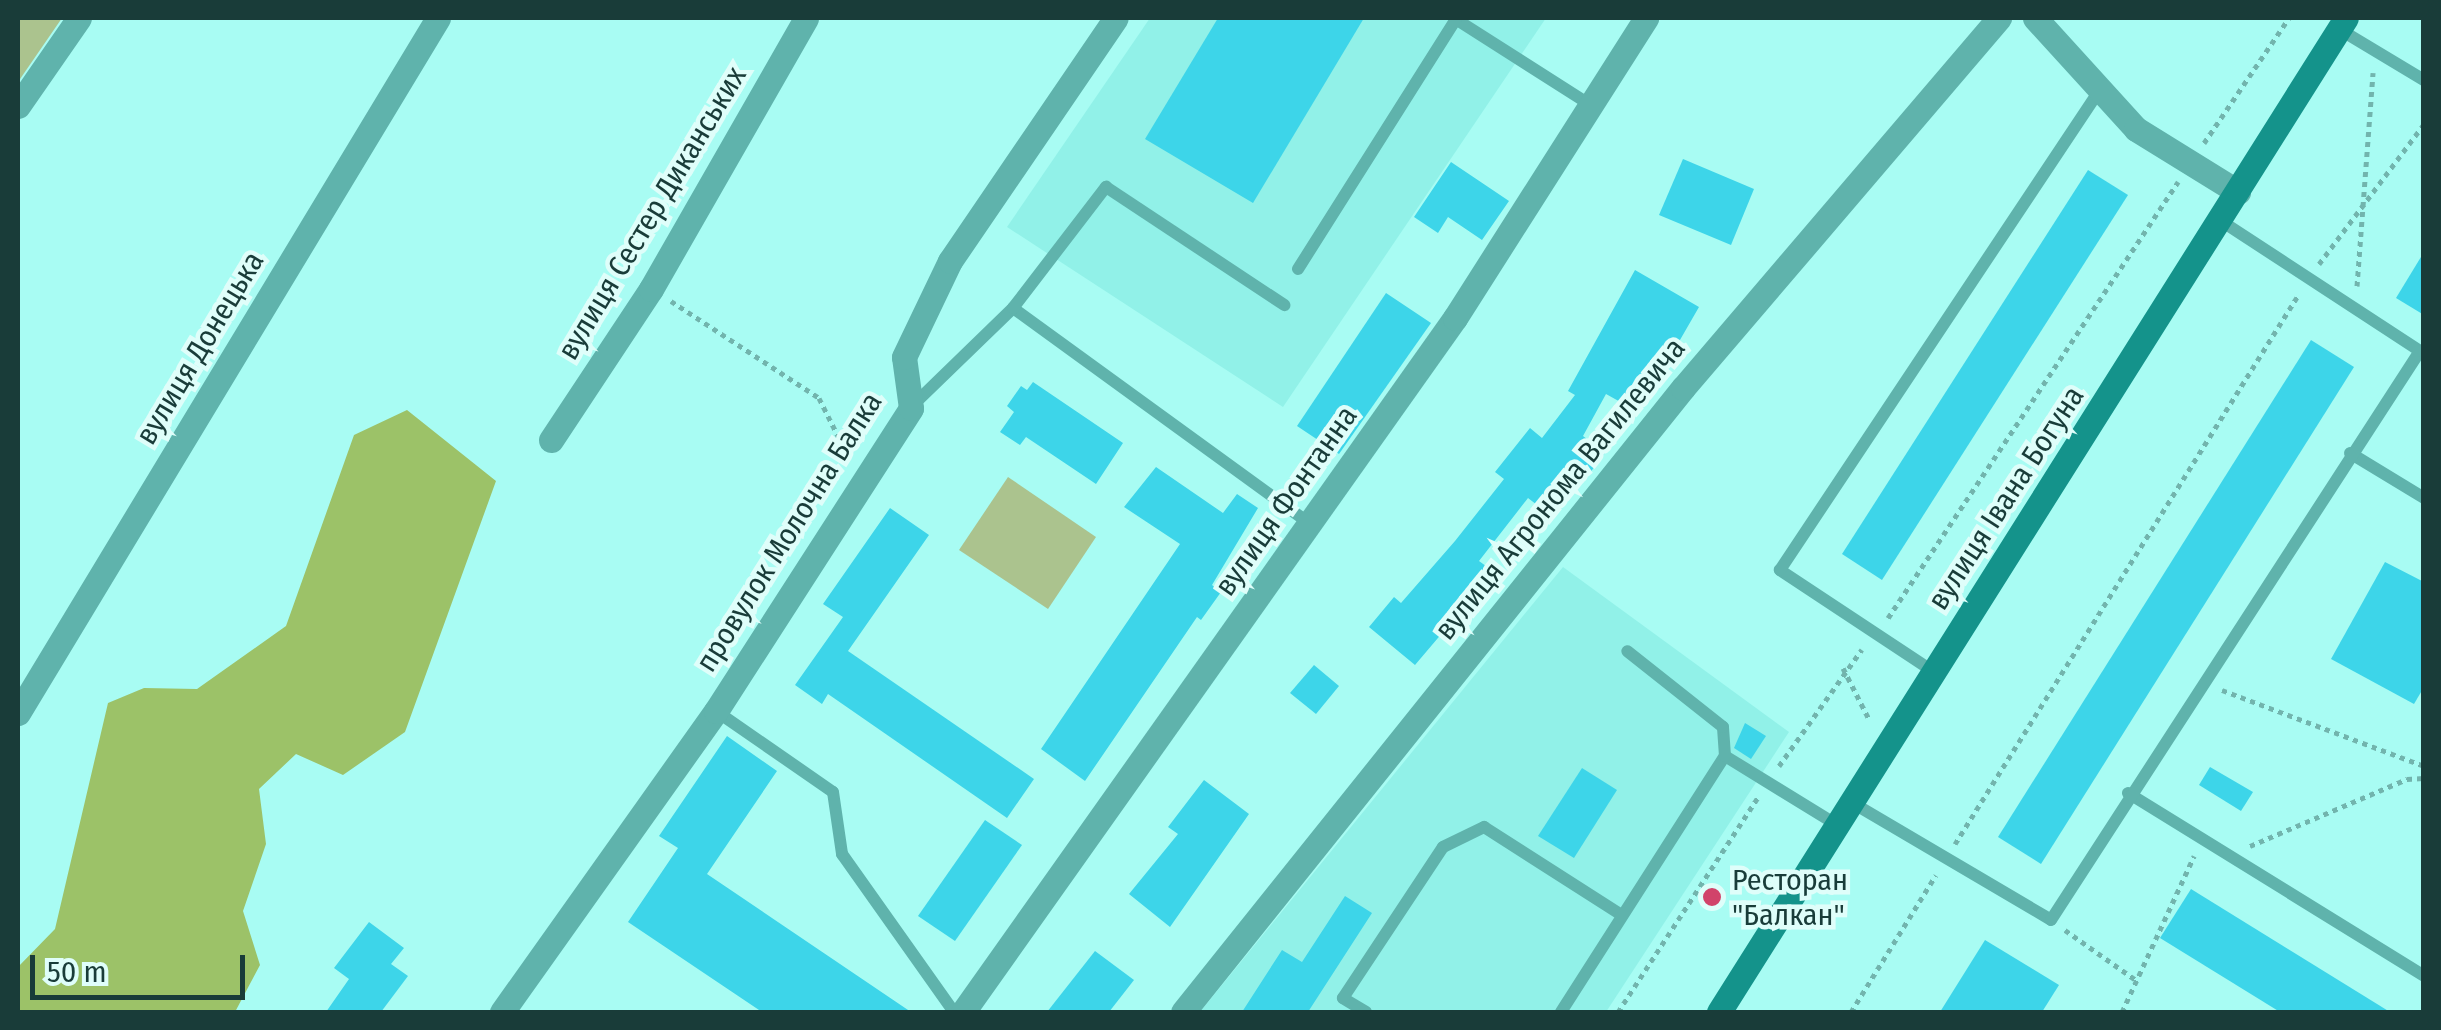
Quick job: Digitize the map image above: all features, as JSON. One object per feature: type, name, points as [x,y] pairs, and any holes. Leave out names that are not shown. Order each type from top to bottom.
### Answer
[{"type":"street","points":[[18,106],[79,18]]},
{"type":"street","name":"вулиця Донецька","points":[[18,713],[438,18]]},
{"type":"street","name":"вулиця Сестер Диканських","points":[[550,440],[652,289],[806,18]]},
{"type":"street","name":"провулок Молочна Балка","points":[[502,1012],[716,711],[911,408],[904,357],[950,261],[1116,18]]},
{"type":"street","name":"вулиця Фонтанна","points":[[964,1012],[1456,318],[1646,18]]},
{"type":"street","name":"вулиця Агронома Вагилевича","points":[[1183,1012],[1682,388],[2000,18]]},
{"type":"street","points":[[2034,18],[2136,129],[2238,192]]},
{"type":"street","name":"вулиця Івана Богуна","points":[[1719,1012],[2343,23]]},
{"type":"lane","points":[[1298,269],[1455,18],[1590,104]]},
{"type":"lane","points":[[2343,23],[2374,52],[2424,80]]},
{"type":"lane","points":[[1934,672],[1780,570],[2099,91]]},
{"type":"lane","points":[[911,408],[1014,308],[1106,187],[1284,305]]},
{"type":"lane","points":[[1852,802],[2051,920],[2128,792],[2420,351],[2221,221]]},
{"type":"lane","points":[[1014,308],[1309,523]]},
{"type":"lane","points":[[2350,452],[2424,498]]},
{"type":"lane","points":[[1561,1012],[1620,914],[1725,756],[1723,727],[1628,651]]},
{"type":"lane","points":[[716,711],[833,792],[842,854],[954,1012]]},
{"type":"lane","points":[[1725,756],[1837,825]]},
{"type":"lane","points":[[2128,792],[2424,976]]},
{"type":"lane","points":[[1366,1012],[1344,998],[1443,847],[1484,827],[1620,914]]},
{"type":"path","points":[[1618,1012],[1843,668],[1878,634],[2289,18]]},
{"type":"path","points":[[2356,309],[2374,52]]},
{"type":"path","points":[[1851,1012],[2308,278],[2424,124]]},
{"type":"path","points":[[652,289],[819,398],[862,485]]},
{"type":"path","points":[[1843,668],[1870,721]]},
{"type":"path","points":[[2200,682],[2424,766]]},
{"type":"path","points":[[2228,855],[2407,779],[2424,778]]},
{"type":"path","points":[[2122,1012],[2202,838]]},
{"type":"path","points":[[2051,920],[2136,980]]},
{"type":"shaded area","points":[[1150,18],[1546,18],[1283,407],[1007,227]]},
{"type":"shaded area","points":[[1563,567],[1789,732],[1606,1012],[1200,1012]]},
{"type":"green space","points":[[18,18],[62,18],[18,82]]},
{"type":"green space","points":[[407,410],[496,481],[405,732],[343,775],[296,754],[259,789],[266,844],[243,911],[260,965],[235,1012],[18,1012],[18,967],[55,929],[108,703],[144,688],[197,689],[286,626],[354,435]]},
{"type":"green space","points":[[1008,477],[1096,537],[1048,609],[959,550]]},
{"type":"building","points":[[1218,18],[1364,18],[1253,203],[1145,139]]},
{"type":"building","points":[[1683,159],[1754,189],[1731,245],[1659,215]]},
{"type":"building","points":[[1451,162],[1509,201],[1482,240],[1448,217],[1438,233],[1414,217]]},
{"type":"building","points":[[2088,170],[2128,195],[1882,580],[1842,554]]},
{"type":"building","points":[[2424,252],[2424,315],[2396,298]]},
{"type":"building","points":[[1635,270],[1699,307],[1669,359],[1662,355],[1633,409],[1606,394],[1583,436],[1605,453],[1589,474],[1576,464],[1541,508],[1528,498],[1479,561],[1494,572],[1415,665],[1369,627],[1394,597],[1401,603],[1455,541],[1504,479],[1495,472],[1530,428],[1542,438],[1575,395],[1568,391]]},
{"type":"building","points":[[1386,293],[1431,323],[1339,454],[1297,426]]},
{"type":"building","points":[[2311,340],[2354,367],[2041,864],[1998,837]]},
{"type":"building","points":[[1033,382],[1123,443],[1096,484],[1026,437],[1020,445],[1000,432],[1014,412],[1007,406],[1021,386],[1027,390]]},
{"type":"building","points":[[1156,467],[1223,513],[1237,494],[1258,508],[1212,585],[1221,592],[1201,620],[1197,617],[1085,781],[1041,749],[1180,544],[1124,507]]},
{"type":"building","points":[[890,508],[929,535],[848,651],[1034,779],[1007,818],[828,694],[822,704],[795,685],[843,617],[823,604]]},
{"type":"building","points":[[2385,562],[2424,582],[2424,687],[2414,704],[2331,659]]},
{"type":"building","points":[[1314,665],[1339,686],[1316,714],[1290,693]]},
{"type":"building","points":[[1745,723],[1766,736],[1751,759],[1734,748]]},
{"type":"building","points":[[727,736],[777,771],[707,874],[911,1012],[762,1012],[628,922],[678,848],[659,836]]},
{"type":"building","points":[[2210,767],[2253,792],[2241,811],[2199,785]]},
{"type":"building","points":[[1582,768],[1617,790],[1574,858],[1538,836]]},
{"type":"building","points":[[1204,780],[1249,814],[1170,927],[1129,894],[1178,834],[1168,827]]},
{"type":"building","points":[[985,820],[1022,845],[955,941],[918,916]]},
{"type":"building","points":[[2191,889],[2390,1012],[2280,1012],[2160,938]]},
{"type":"building","points":[[1345,896],[1372,913],[1308,1012],[1242,1012],[1282,950],[1302,962]]},
{"type":"building","points":[[369,922],[404,948],[391,964],[408,976],[381,1012],[326,1012],[349,979],[334,968]]},
{"type":"building","points":[[1985,940],[2059,985],[2042,1012],[1940,1012]]},
{"type":"building","points":[[1095,951],[1134,980],[1109,1012],[1047,1012]]},
{"type":"place","name":"Ресторан \"Балкан\"","points":[[1712,897]]}]
